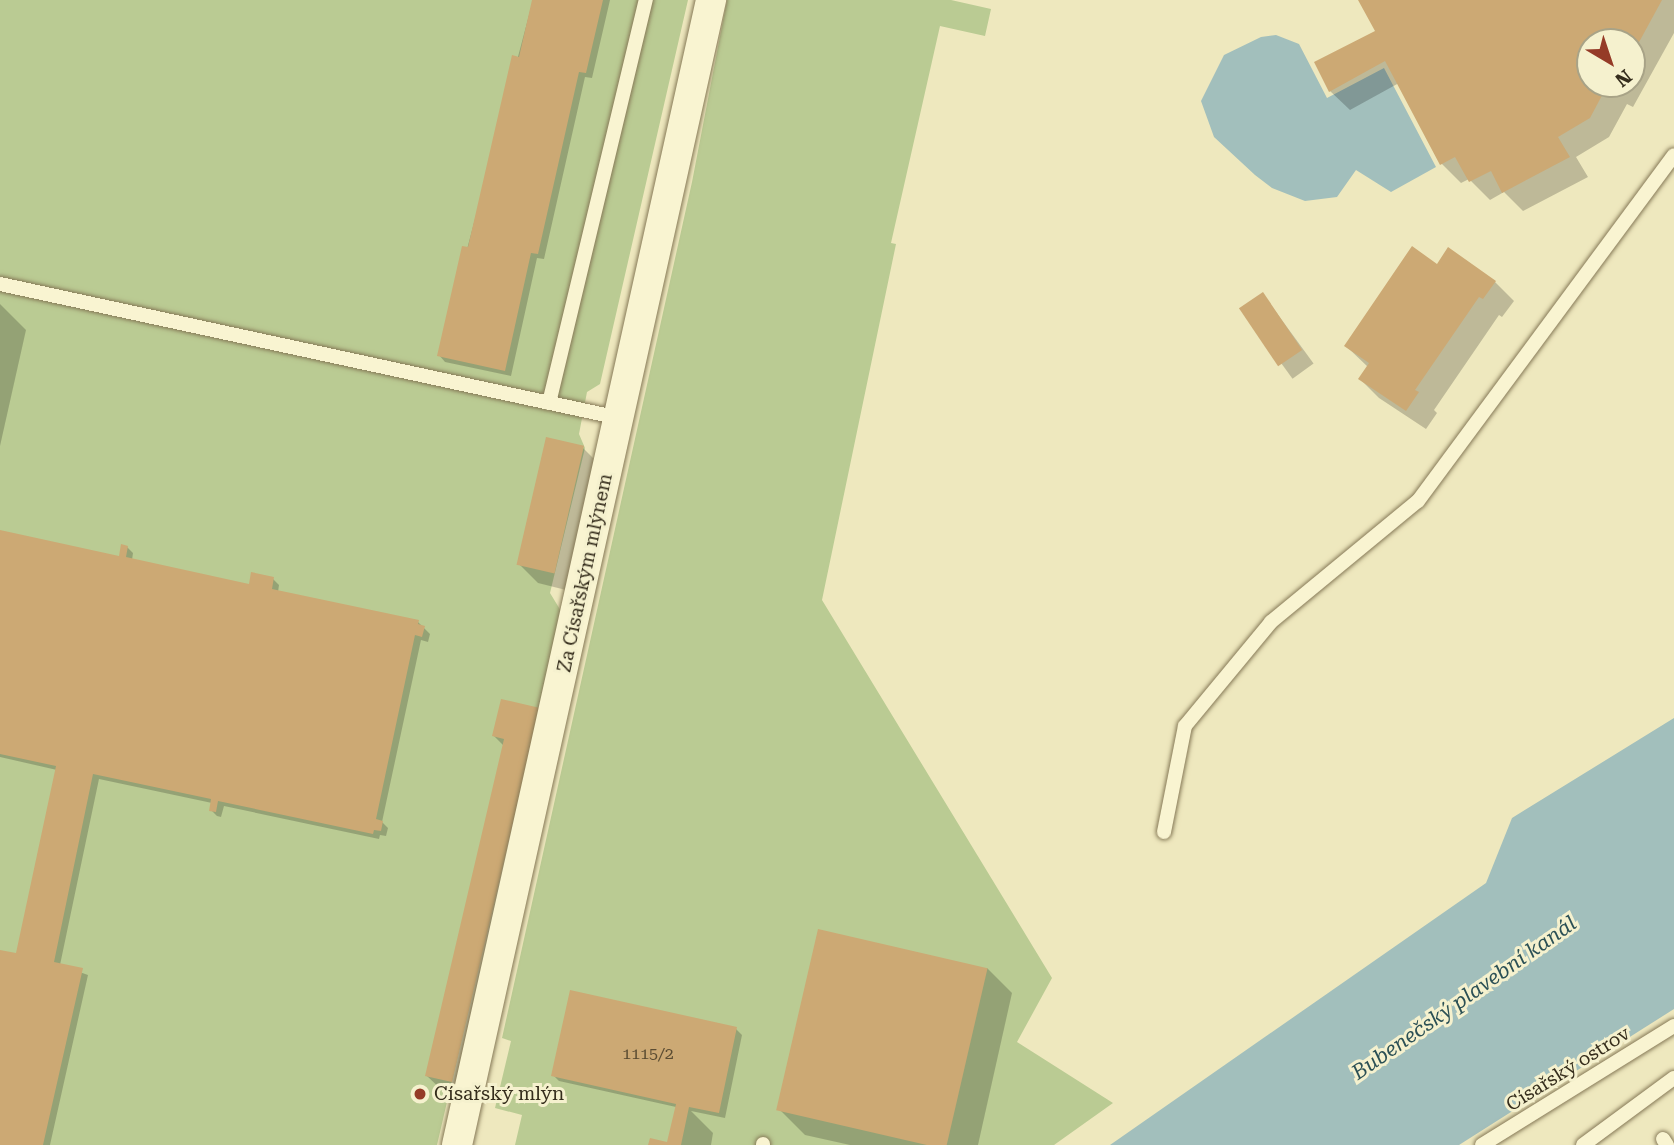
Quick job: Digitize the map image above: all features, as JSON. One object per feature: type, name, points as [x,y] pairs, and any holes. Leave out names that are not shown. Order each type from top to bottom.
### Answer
[{"type":"street","name":"Za Císařským mlýnem","points":[[457,1145],[711,0]]},
{"type":"lane","points":[[549,402],[646,0]]},
{"type":"lane","points":[[1164,832],[1185,726],[1271,622],[1418,501],[1674,155]]},
{"type":"lane","points":[[0,284],[619,418]]},
{"type":"lane","name":"Císařský ostrov","points":[[1482,1145],[1674,1026]]},
{"type":"lane","points":[[1583,1145],[1674,1078]]},
{"type":"green space","points":[[0,0],[688,0],[600,384],[587,392],[579,434],[585,448],[550,593],[561,611],[437,1145],[0,1145]]},
{"type":"green space","points":[[727,0],[951,0],[991,9],[985,36],[940,26],[891,243],[896,244],[822,600],[1052,978],[1017,1042],[1113,1103],[1054,1145],[515,1145],[522,1115],[495,1108],[511,1041],[502,1038],[692,182]]},
{"type":"water","points":[[1276,35],[1299,44],[1327,98],[1384,68],[1436,167],[1391,192],[1356,170],[1337,197],[1305,201],[1272,188],[1255,175],[1214,137],[1201,101],[1224,55],[1261,37]]},
{"type":"water","name":"Bubenečský plavební kanál","points":[[1674,718],[1674,1009],[1459,1145],[1110,1145],[1486,883],[1512,818]]},
{"type":"building","points":[[532,0],[603,0],[586,73],[579,72],[538,254],[531,253],[505,371],[437,356],[462,246],[468,247],[512,55],[519,57]]},
{"type":"building","points":[[1358,0],[1662,0],[1646,29],[1576,28],[1576,98],[1601,98],[1590,118],[1558,137],[1570,157],[1502,193],[1491,171],[1469,182],[1455,157],[1440,165],[1385,61],[1329,92],[1314,62],[1375,31]]},
{"type":"building","points":[[1412,246],[1437,264],[1448,247],[1496,281],[1483,299],[1479,297],[1415,390],[1419,392],[1406,411],[1358,379],[1369,363],[1344,346]]},
{"type":"building","points":[[1263,292],[1302,350],[1278,366],[1239,308]]},
{"type":"building","points":[[546,437],[584,446],[555,573],[517,565]]},
{"type":"building","points":[[0,530],[119,556],[121,544],[128,546],[126,557],[249,584],[251,572],[274,577],[272,589],[419,620],[418,624],[425,626],[422,637],[415,635],[376,819],[383,821],[381,831],[374,830],[373,834],[218,801],[216,812],[209,811],[211,799],[93,774],[54,962],[83,968],[43,1145],[0,1145],[0,950],[16,953],[56,766],[0,754]]},
{"type":"building","points":[[501,699],[540,708],[452,1082],[425,1076],[504,739],[492,736]]},
{"type":"building","points":[[818,929],[988,968],[947,1145],[927,1145],[776,1110]]},
{"type":"building","points":[[570,990],[737,1027],[719,1113],[689,1107],[681,1145],[648,1145],[650,1138],[667,1142],[676,1104],[551,1076]]},
{"type":"place","name":"Císařský mlýn","points":[[420,1094]]}]
